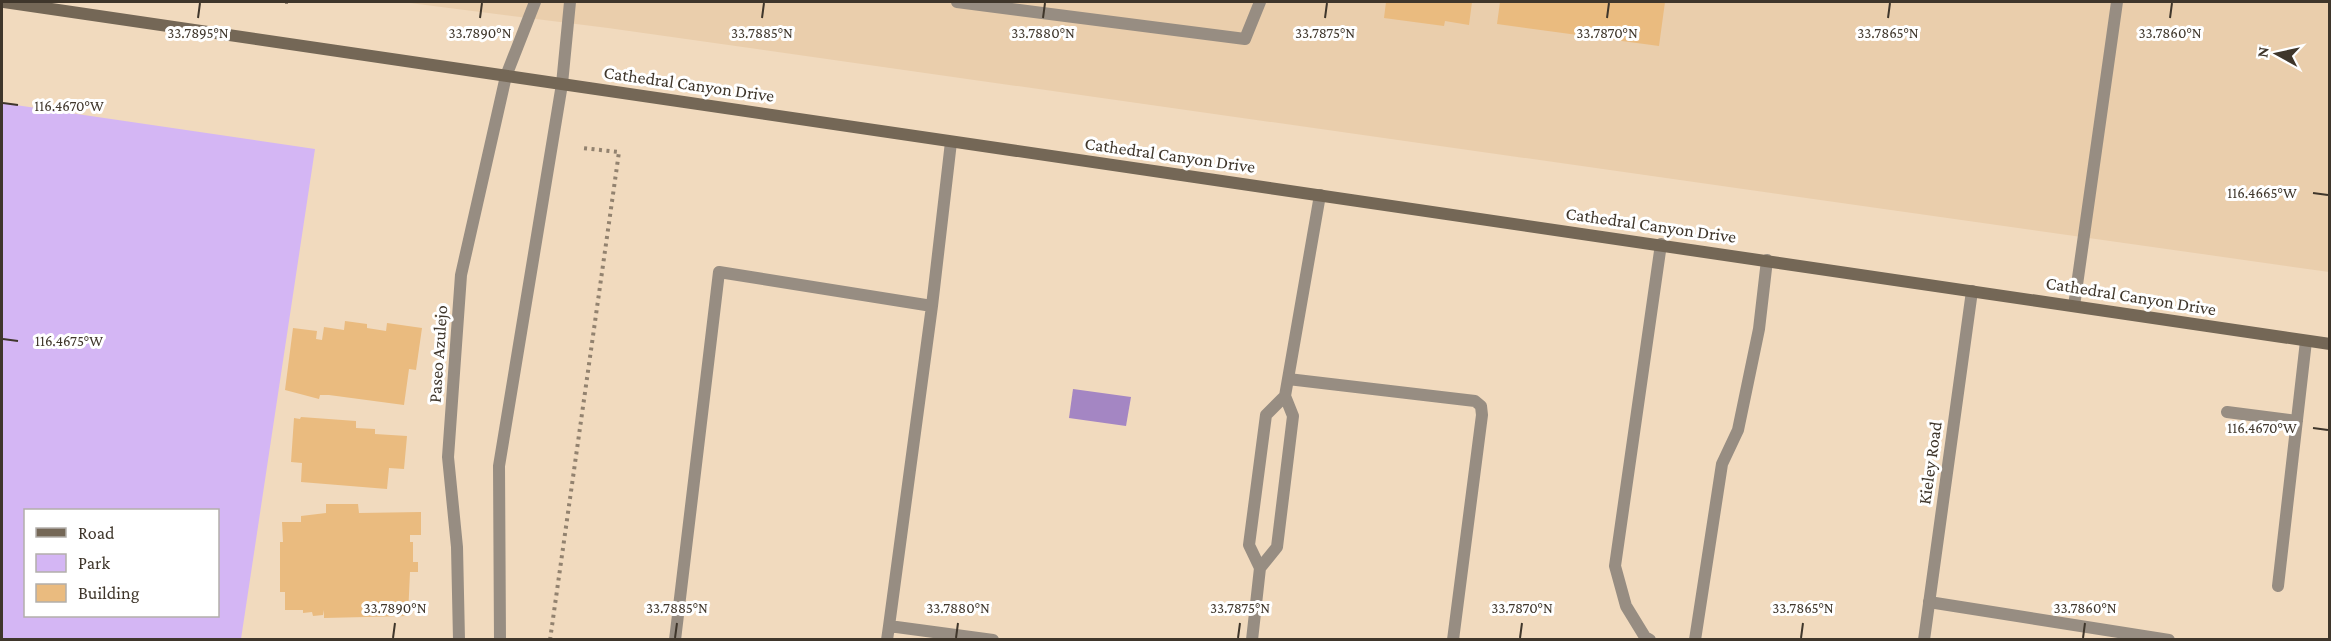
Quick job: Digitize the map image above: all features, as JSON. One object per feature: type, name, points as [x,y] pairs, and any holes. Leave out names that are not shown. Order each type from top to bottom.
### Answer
[{"type":"street","name":"Cathedral Canyon Drive","points":[[4,2],[2330,344]]},
{"type":"street","name":"Paseo Azulejo","points":[[459,639],[458,547],[448,457],[461,275],[506,76],[535,2]]},
{"type":"street","points":[[500,639],[499,466],[562,84],[570,2]]},
{"type":"street","points":[[957,2],[1245,39],[1260,2]]},
{"type":"street","points":[[2074,306],[2117,2]]},
{"type":"street","points":[[887,639],[932,306],[951,142]]},
{"type":"street","points":[[1260,568],[1277,547],[1293,416],[1286,396],[1288,379],[1320,195]]},
{"type":"street","points":[[1650,639],[1645,637],[1626,606],[1615,566],[1661,244]]},
{"type":"street","points":[[1695,639],[1722,464],[1738,430],[1759,328],[1767,260]]},
{"type":"street","points":[[675,639],[719,272],[932,306]]},
{"type":"street","name":"Kieley Road","points":[[1924,639],[1972,291]]},
{"type":"street","points":[[2278,586],[2306,341]]},
{"type":"street","points":[[1288,379],[1474,401],[1481,406],[1482,415],[1453,639]]},
{"type":"street","points":[[1252,639],[1260,568],[1249,545],[1266,414],[1286,396]]},
{"type":"street","points":[[2227,412],[2297,421]]},
{"type":"street","points":[[1929,602],[2169,639]]},
{"type":"street","points":[[889,626],[989,639]]},
{"type":"path","points":[[285,2],[292,2]]},
{"type":"path","points":[[550,639],[619,152],[582,148]]},
{"type":"shaded area","points":[[402,2],[2329,2],[2329,272],[608,28]]},
{"type":"shaded area","points":[[1073,389],[1131,397],[1126,426],[1069,418]]},
{"type":"green space","points":[[2,103],[315,149],[241,639],[2,639]]},
{"type":"building","points":[[1386,2],[1472,2],[1469,25],[1445,21],[1444,26],[1384,18]]},
{"type":"building","points":[[1500,2],[1665,2],[1659,46],[1497,24]]},
{"type":"building","points":[[345,321],[367,324],[367,328],[386,331],[387,323],[422,328],[416,370],[409,369],[404,405],[329,395],[320,395],[319,399],[285,390],[293,328],[317,331],[316,339],[322,340],[324,327],[344,330]]},
{"type":"building","points":[[301,417],[356,421],[356,428],[375,429],[375,434],[407,436],[404,469],[389,468],[387,489],[301,482],[302,463],[291,462],[294,418],[300,419]]},
{"type":"building","points":[[326,504],[358,504],[359,513],[421,512],[421,535],[410,535],[410,542],[413,542],[413,562],[418,562],[418,572],[410,572],[408,616],[324,618],[324,610],[323,615],[313,616],[312,612],[303,613],[303,610],[285,610],[285,592],[280,592],[282,522],[301,522],[301,516],[326,513]]}]
